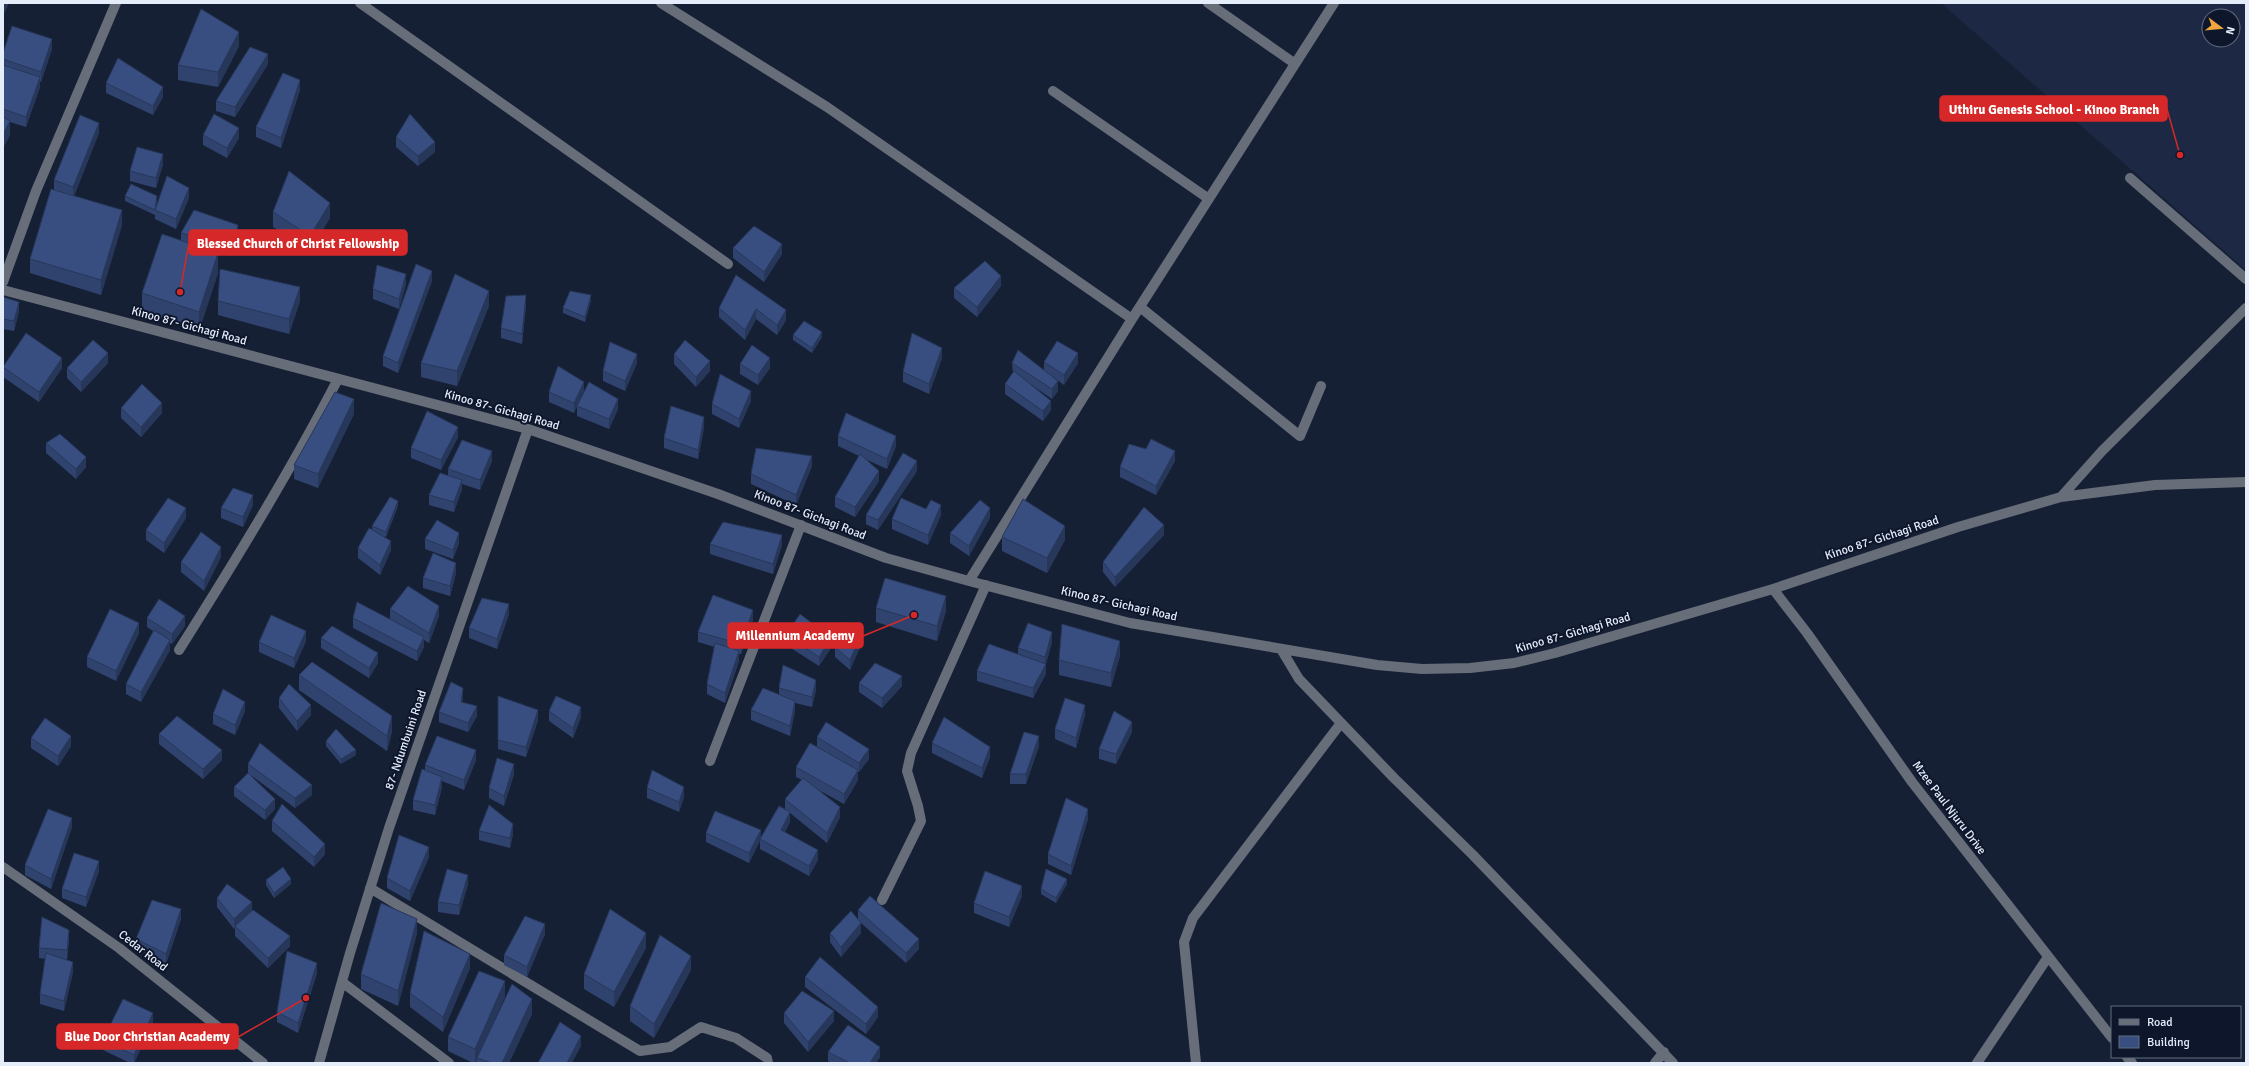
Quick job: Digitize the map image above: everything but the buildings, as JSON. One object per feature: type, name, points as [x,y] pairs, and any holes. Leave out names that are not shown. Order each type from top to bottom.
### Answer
[{"type":"street","points":[[3,282],[36,191],[116,3]]},
{"type":"street","points":[[360,3],[728,264]]},
{"type":"street","points":[[661,3],[827,107],[1132,319]]},
{"type":"street","points":[[1208,3],[1294,63]]},
{"type":"street","points":[[969,580],[1132,319],[1294,63],[1334,3]]},
{"type":"street","points":[[1053,91],[1209,199]]},
{"type":"street","points":[[2130,178],[2246,279]]},
{"type":"street","name":"Kinoo 87- Gichagi Road","points":[[3,290],[528,429],[718,494],[886,558],[986,585],[1130,623],[1377,665],[1422,669],[1470,668],[1514,663],[1554,653],[1773,589],[1958,527],[2061,497],[2155,486],[2246,482]]},
{"type":"street","points":[[1140,307],[1300,436],[1321,386]]},
{"type":"street","points":[[2061,497],[2102,451],[2246,308]]},
{"type":"street","points":[[179,650],[247,542],[309,436],[338,379]]},
{"type":"street","name":"87- Ndumbuini Road","points":[[320,1063],[342,982],[391,821],[528,429]]},
{"type":"street","points":[[710,761],[801,525]]},
{"type":"street","points":[[882,900],[921,821],[907,771],[911,753],[986,585]]},
{"type":"street","name":"Mzee Paul Njuru Drive","points":[[1773,589],[1807,633],[1912,782],[2111,1037]]},
{"type":"street","points":[[1281,649],[1299,679],[1394,778],[1472,854],[1673,1063]]},
{"type":"street","points":[[1196,1063],[1185,963],[1184,942],[1187,930],[1193,918],[1341,723]]},
{"type":"street","name":"Cedar Road","points":[[3,867],[119,948],[263,1063]]},
{"type":"street","points":[[370,888],[640,1051],[670,1046],[701,1027],[736,1038],[767,1058],[768,1063]]},
{"type":"street","points":[[1977,1063],[2048,957]]},
{"type":"street","points":[[342,982],[450,1063]]},
{"type":"street","points":[[1655,1063],[1664,1052]]},
{"type":"shaded area","points":[[1941,3],[2246,3],[2246,270]]},
{"type":"place","name":"Uthiru Genesis School - Kinoo Branch","points":[[2180,155]]},
{"type":"place","name":"Blessed Church of Christ Fellowship","points":[[180,292]]},
{"type":"place","name":"Millennium Academy","points":[[914,615]]},
{"type":"place","name":"Blue Door Christian Academy","points":[[306,998]]}]
